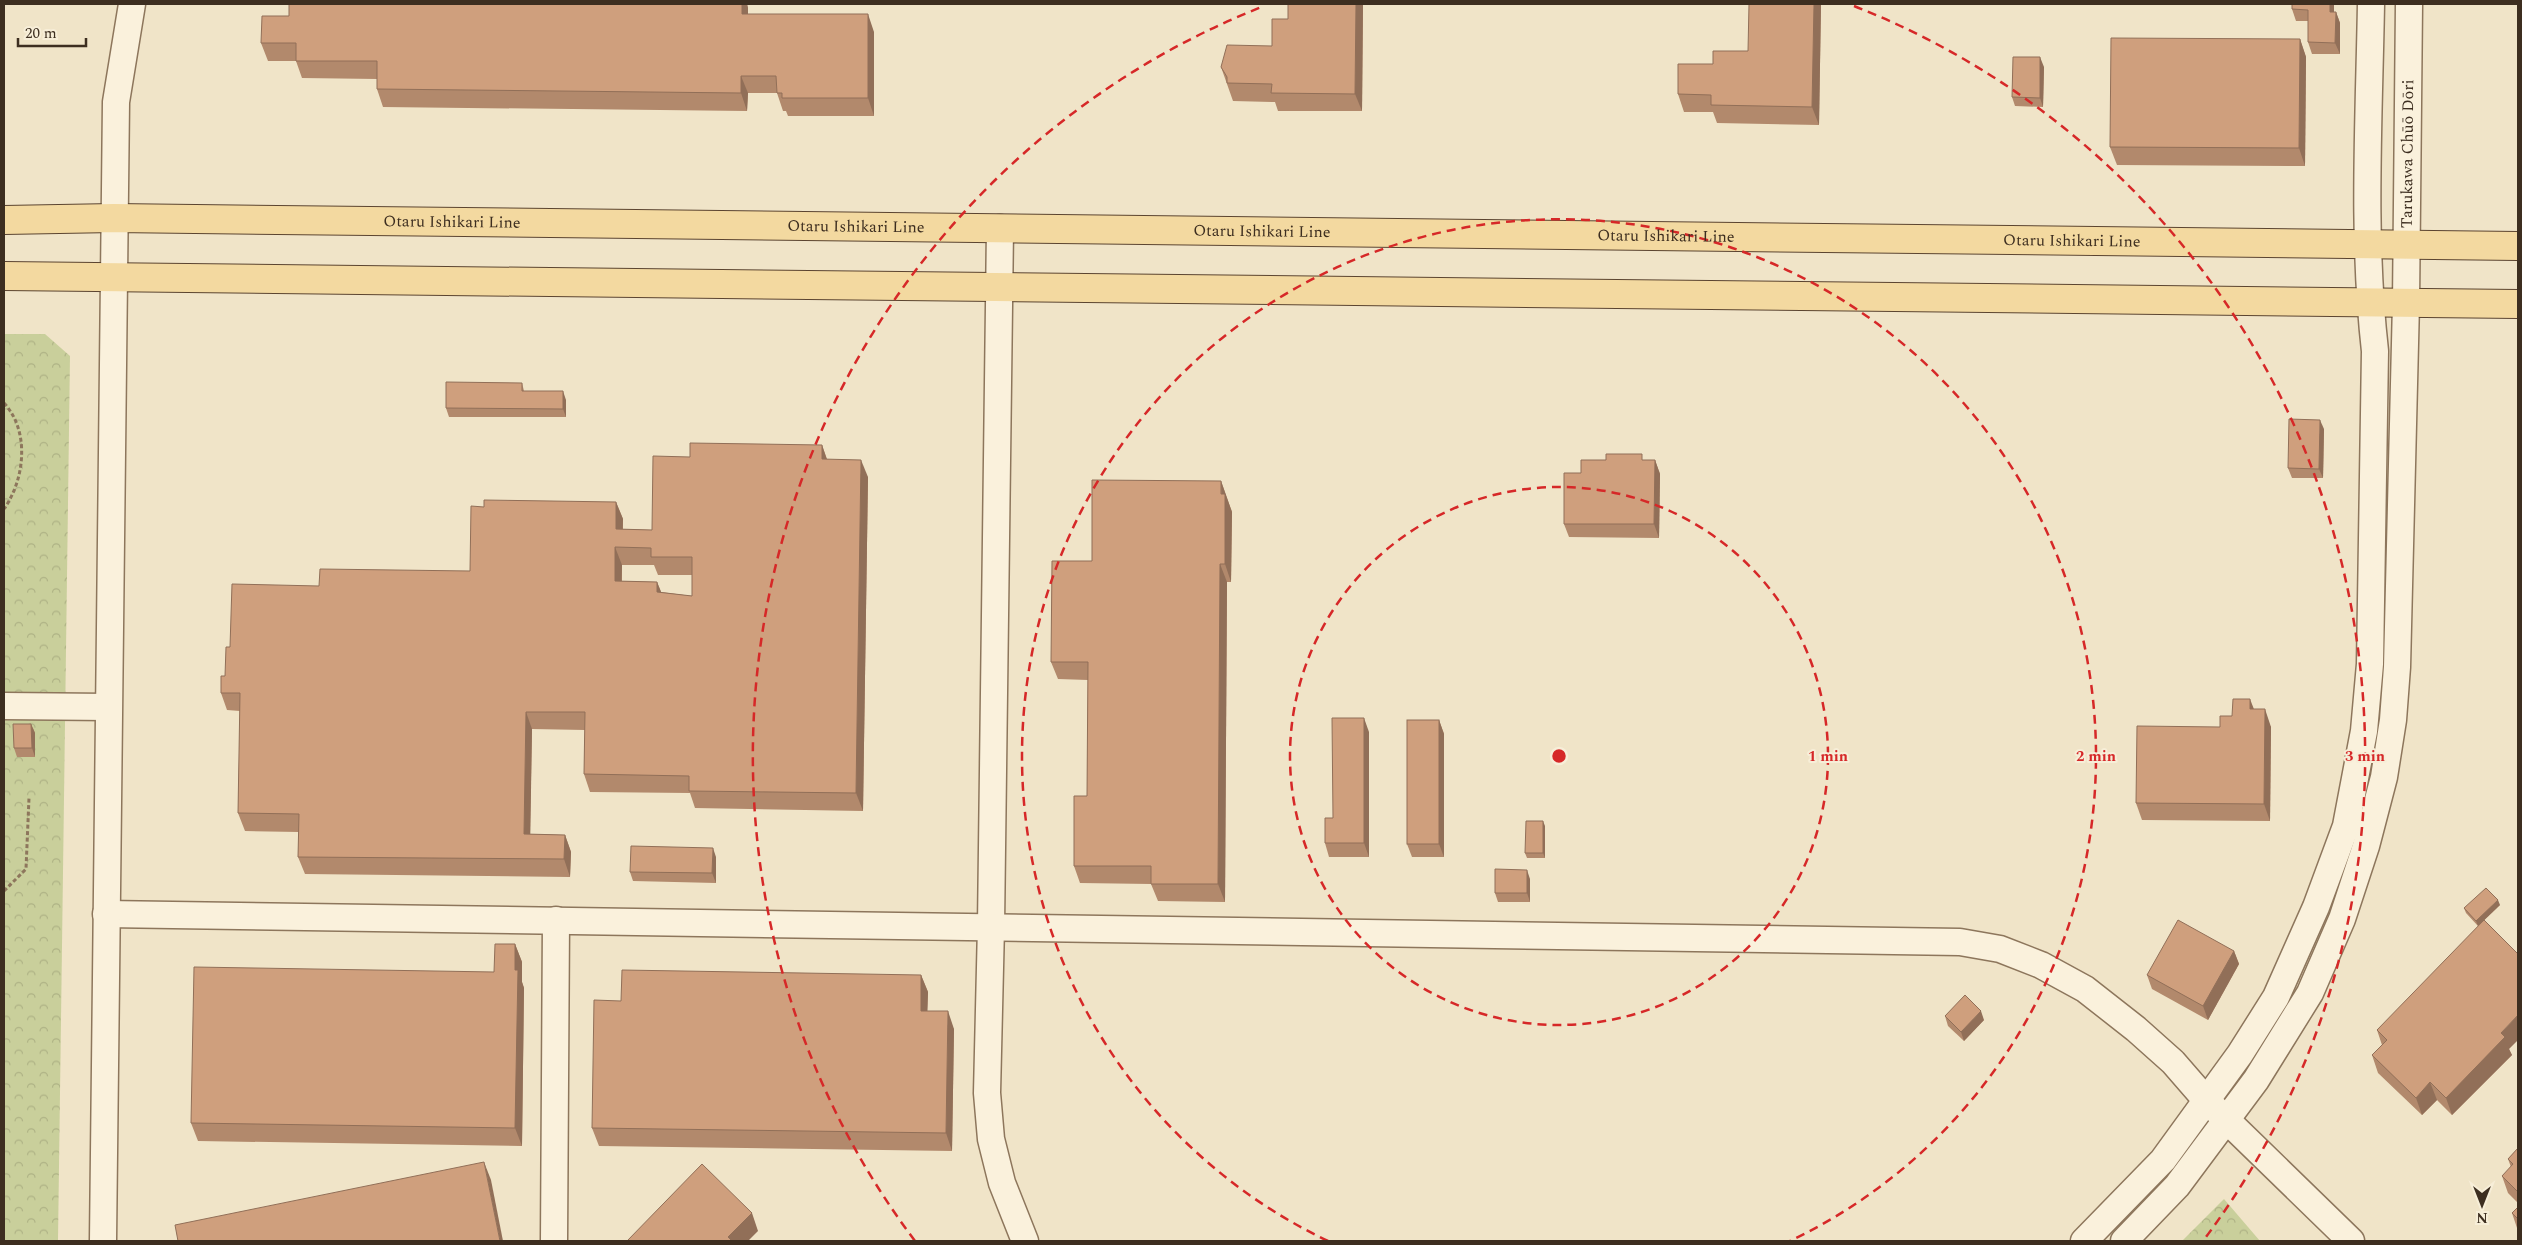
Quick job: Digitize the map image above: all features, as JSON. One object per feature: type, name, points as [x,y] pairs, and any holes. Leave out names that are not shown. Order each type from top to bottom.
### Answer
[{"type":"main road","name":"Otaru Ishikari Line","points":[[4,220],[114,218],[2518,246]]},
{"type":"main road","points":[[4,276],[2518,304]]},
{"type":"street","points":[[103,1241],[116,102],[132,4]]},
{"type":"street","points":[[2084,1241],[2163,1160],[2240,1054],[2276,997],[2316,906],[2346,826],[2364,731],[2370,664],[2374,351],[2369,302],[2368,244],[2371,4]]},
{"type":"street","name":"Tarukawa Chūō Dōri","points":[[2124,1241],[2177,1186],[2256,1080],[2310,993],[2342,919],[2366,846],[2384,778],[2397,667],[2406,303],[2410,4]]},
{"type":"street","points":[[1000,228],[1001,287],[992,926],[987,1093],[992,1139],[1002,1183],[1025,1241]]},
{"type":"street","points":[[4,706],[108,707]]},
{"type":"street","points":[[106,914],[1960,942],[2000,949],[2042,965],[2085,989],[2136,1029],[2172,1062],[2206,1100],[2351,1241]]},
{"type":"street","points":[[554,1241],[556,920]]},
{"type":"path","points":[[4,403],[12,412],[20,436],[21,460],[17,485],[4,508]]},
{"type":"path","points":[[4,891],[26,869],[29,798]]},
{"type":"green space","points":[[4,334],[45,334],[70,356],[58,1241],[4,1241]]},
{"type":"green space","points":[[2224,1199],[2260,1241],[2182,1241]]},
{"type":"building","points":[[289,4],[742,4],[742,14],[868,14],[868,98],[782,98],[782,93],[777,93],[776,76],[741,76],[741,93],[377,89],[377,61],[296,61],[296,43],[261,43],[262,16],[289,16]]},
{"type":"building","points":[[1288,4],[1356,4],[1355,94],[1271,93],[1272,84],[1227,83],[1227,77],[1221,67],[1227,45],[1272,46],[1272,19],[1288,19]]},
{"type":"building","points":[[1749,4],[1814,4],[1812,107],[1711,105],[1711,95],[1678,94],[1678,64],[1713,64],[1713,51],[1748,51]]},
{"type":"building","points":[[2292,4],[2330,4],[2330,12],[2336,12],[2335,43],[2308,42],[2308,10],[2292,9]]},
{"type":"building","points":[[2111,38],[2300,39],[2299,148],[2110,147]]},
{"type":"building","points":[[2013,57],[2040,57],[2040,98],[2012,97]]},
{"type":"building","points":[[446,382],[522,383],[522,391],[563,391],[563,409],[446,408]]},
{"type":"building","points":[[2289,419],[2320,420],[2319,469],[2288,468]]},
{"type":"building","points":[[690,443],[822,445],[822,459],[861,460],[856,793],[689,791],[689,776],[584,774],[585,712],[526,712],[524,834],[565,835],[564,859],[298,857],[299,814],[238,813],[240,693],[221,693],[221,676],[225,676],[226,647],[230,647],[232,584],[319,586],[320,569],[470,571],[471,506],[484,507],[484,500],[616,502],[616,529],[652,530],[653,456],[690,457]],"holes":[[[615,547],[651,548],[651,557],[692,557],[692,596],[657,592],[657,582],[615,581]]]},
{"type":"building","points":[[1606,454],[1642,454],[1642,460],[1655,460],[1654,524],[1564,524],[1564,473],[1581,473],[1581,460],[1606,460]]},
{"type":"building","points":[[1092,480],[1221,481],[1221,494],[1225,494],[1225,564],[1220,564],[1218,884],[1151,884],[1151,866],[1074,866],[1074,796],[1087,796],[1088,662],[1051,662],[1052,561],[1092,561]]},
{"type":"building","points":[[2233,699],[2250,699],[2250,709],[2265,709],[2264,804],[2136,803],[2137,726],[2220,727],[2220,716],[2232,716]]},
{"type":"building","points":[[1332,718],[1364,718],[1364,843],[1325,843],[1325,818],[1333,818]]},
{"type":"building","points":[[1407,720],[1439,720],[1439,844],[1407,844]]},
{"type":"building","points":[[13,724],[31,724],[32,748],[14,748]]},
{"type":"building","points":[[1526,821],[1543,821],[1543,853],[1525,853]]},
{"type":"building","points":[[631,846],[713,848],[712,873],[630,872]]},
{"type":"building","points":[[1495,869],[1527,870],[1527,893],[1495,893]]},
{"type":"building","points":[[2486,888],[2498,900],[2476,921],[2464,908]]},
{"type":"building","points":[[2178,920],[2234,951],[2203,1006],[2147,975]]},
{"type":"building","points":[[2484,920],[2518,954],[2518,1015],[2501,1033],[2505,1037],[2446,1098],[2430,1082],[2416,1098],[2372,1055],[2387,1040],[2377,1030]]},
{"type":"building","points":[[495,944],[515,944],[515,970],[518,970],[515,1128],[191,1123],[194,967],[494,972]]},
{"type":"building","points":[[622,970],[921,975],[921,1011],[948,1011],[946,1133],[592,1128],[594,1000],[621,1001]]},
{"type":"building","points":[[1965,995],[1981,1011],[1961,1032],[1945,1016]]},
{"type":"building","points":[[2518,1148],[2518,1192],[2502,1176],[2513,1164],[2508,1159]]},
{"type":"building","points":[[484,1162],[500,1241],[178,1241],[175,1225]]},
{"type":"building","points":[[702,1164],[752,1213],[728,1237],[732,1241],[627,1241]]},
{"type":"building","points":[[2518,1207],[2518,1219],[2512,1213]]}]
